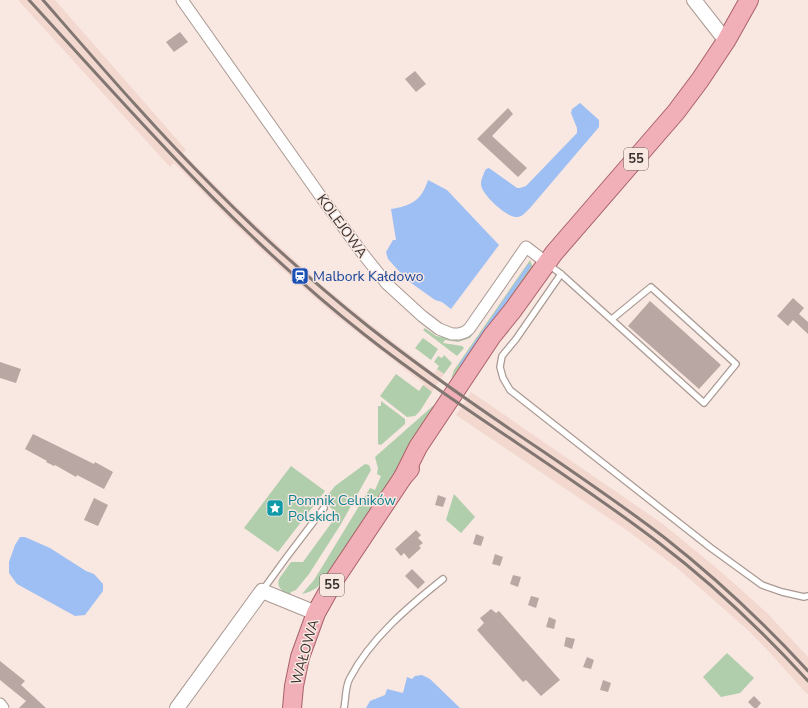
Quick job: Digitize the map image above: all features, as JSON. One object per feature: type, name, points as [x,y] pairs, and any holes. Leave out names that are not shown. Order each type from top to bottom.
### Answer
[{"type":"main road","name":"55","points":[[547,263],[676,112],[726,41],[749,0]]},
{"type":"main road","name":"WAŁOWA","points":[[292,708],[294,686],[300,657],[316,613],[335,579],[403,477],[418,447],[439,413],[492,336],[547,263]]},
{"type":"street","name":"KOLEJOWA","points":[[182,0],[363,254],[387,284],[431,324],[452,334],[459,334],[469,329],[526,247],[547,263]]},
{"type":"street","points":[[694,0],[726,41]]},
{"type":"street","points":[[177,708],[262,591],[316,613]]},
{"type":"street","points":[[0,704],[3,708]]},
{"type":"lane","points":[[547,263],[612,319],[704,403],[736,364],[651,287],[612,319]]},
{"type":"lane","points":[[561,274],[516,339],[502,356],[500,367],[503,378],[510,390],[711,548],[762,585],[782,592],[804,597],[808,596]]},
{"type":"lane","points":[[262,591],[324,508]]},
{"type":"lane","points":[[344,708],[349,679],[368,650],[408,607],[443,579]]},
{"type":"shaded area","points":[[18,0],[55,0],[186,150],[183,153],[243,213],[317,281],[370,324],[434,373],[437,369],[444,374],[432,392],[423,385],[424,384],[336,316],[283,270],[231,221],[174,163],[170,167]]},
{"type":"shaded area","points":[[471,392],[663,524],[719,570],[767,613],[808,657],[808,693],[807,694],[749,631],[676,567],[628,531],[456,415]]},
{"type":"green space","points":[[525,259],[470,338],[458,342],[445,340],[443,343],[462,346],[464,348],[457,356],[423,330],[425,328],[436,336],[443,337],[444,334],[458,337],[522,260]]},
{"type":"green space","points":[[530,260],[533,267],[451,379],[454,370]]},
{"type":"green space","points":[[423,338],[438,349],[431,360],[415,348]]},
{"type":"green space","points":[[444,355],[452,363],[444,374],[437,369],[439,366],[434,362],[438,356],[442,358]]},
{"type":"green space","points":[[396,374],[419,391],[423,385],[432,392],[415,416],[407,417],[380,396]]},
{"type":"green space","points":[[381,401],[405,419],[405,424],[381,445],[378,444],[378,406],[381,406]]},
{"type":"green space","points":[[434,405],[439,408],[327,577],[316,588],[310,592],[302,594],[314,580],[370,488],[375,490],[381,476],[377,474],[378,468],[375,457]]},
{"type":"green space","points":[[365,464],[369,465],[371,470],[341,524],[309,574],[296,590],[291,592],[290,595],[279,587],[279,579],[291,562],[303,562],[335,518],[332,509],[323,501],[335,486]]},
{"type":"green space","points":[[291,466],[325,491],[278,552],[244,528]]},
{"type":"green space","points":[[454,494],[475,517],[461,533],[446,520]]},
{"type":"green space","points":[[727,653],[754,678],[740,693],[721,697],[703,677]]},
{"type":"water","points":[[580,103],[599,120],[599,127],[524,214],[517,217],[507,214],[501,210],[485,194],[482,188],[481,184],[486,169],[489,168],[517,188],[526,186],[577,133],[577,128],[571,113],[572,109]]},
{"type":"water","points":[[428,180],[447,190],[499,245],[451,309],[442,302],[435,300],[407,280],[388,259],[386,252],[393,240],[396,240],[391,209],[410,204],[415,201],[426,187]]},
{"type":"water","points":[[20,537],[25,537],[50,548],[86,571],[94,574],[103,584],[103,591],[85,615],[75,616],[17,584],[9,573],[9,562],[15,545]]},
{"type":"water","points":[[422,675],[430,679],[460,708],[366,708],[370,701],[385,695],[387,689],[403,693],[407,677],[412,679],[415,676]]},
{"type":"building","points":[[180,32],[188,42],[174,52],[166,42]]},
{"type":"building","points":[[415,71],[426,84],[416,92],[405,79]]},
{"type":"building","points":[[508,108],[513,114],[492,136],[527,168],[518,177],[477,139]]},
{"type":"building","points":[[793,298],[804,308],[799,314],[808,322],[808,334],[793,320],[788,326],[777,316]]},
{"type":"building","points":[[650,301],[721,365],[699,389],[628,326]]},
{"type":"building","points":[[0,362],[21,369],[16,383],[0,378]]},
{"type":"building","points":[[33,434],[94,464],[95,462],[113,472],[104,489],[77,475],[76,477],[55,465],[54,466],[46,462],[47,461],[25,449]]},
{"type":"building","points":[[438,495],[446,498],[443,507],[435,505]]},
{"type":"building","points":[[94,498],[108,505],[98,526],[84,520]]},
{"type":"building","points":[[416,530],[421,535],[418,538],[423,543],[419,546],[421,548],[409,559],[404,553],[401,556],[395,549]]},
{"type":"building","points":[[476,534],[484,537],[481,546],[473,544]]},
{"type":"building","points":[[495,554],[503,557],[500,566],[492,564]]},
{"type":"building","points":[[412,569],[425,582],[418,589],[405,576]]},
{"type":"building","points":[[513,575],[521,577],[518,587],[510,584]]},
{"type":"building","points":[[531,596],[539,598],[536,608],[528,605]]},
{"type":"building","points":[[491,609],[496,613],[499,611],[560,680],[541,696],[526,680],[523,682],[477,630],[484,623],[480,618]]},
{"type":"building","points":[[549,617],[556,620],[554,629],[546,627]]},
{"type":"building","points":[[566,637],[575,639],[572,649],[564,646]]},
{"type":"building","points":[[587,657],[594,660],[591,669],[583,667]]},
{"type":"building","points":[[0,661],[25,681],[21,685],[46,708],[19,708],[26,701],[0,680]]},
{"type":"building","points":[[603,680],[611,683],[608,692],[600,690]]},
{"type":"building","points":[[754,696],[761,703],[757,708],[754,708],[748,702]]},
{"type":"waterway","points":[[461,365],[529,266]]},
{"type":"railway","points":[[29,0],[190,175],[275,258],[319,297],[365,335],[401,362],[474,414],[586,490],[659,543],[718,591],[773,644],[808,681]]},
{"type":"railway","points":[[43,0],[190,164],[249,223],[308,276],[369,327],[433,375],[605,494],[665,538],[740,602],[808,671]]},
{"type":"place","name":"Malbork Kałdowo","points":[[300,276]]},
{"type":"place","name":"Pomnik Celników Polskich","points":[[275,508]]}]
